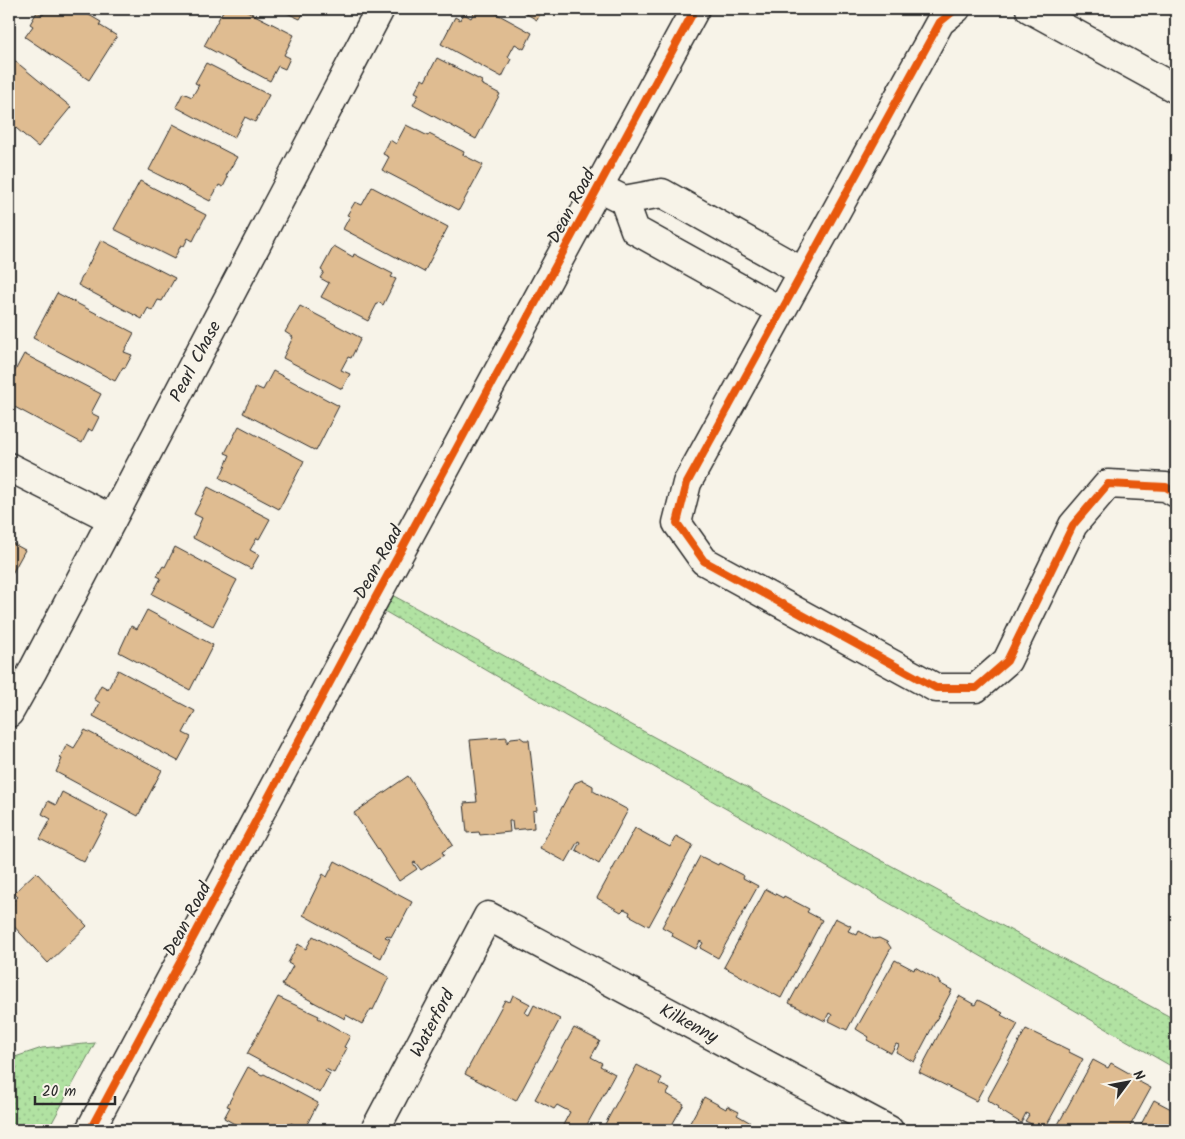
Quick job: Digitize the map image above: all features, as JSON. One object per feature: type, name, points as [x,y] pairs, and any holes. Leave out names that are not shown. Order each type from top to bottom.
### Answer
[{"type":"street","name":"Pearl Chase","points":[[9,713],[380,9]]},
{"type":"street","name":"Dean Road","points":[[90,1130],[367,613],[695,9]]},
{"type":"street","points":[[956,9],[940,22],[686,482],[677,523],[704,561],[936,688],[976,688],[1007,661],[1073,525],[1108,484],[1166,487],[1176,493]]},
{"type":"street","points":[[1030,9],[1176,89]]},
{"type":"street","points":[[598,187],[624,200],[662,193],[803,272]]},
{"type":"street","points":[[624,200],[635,230],[781,311]]},
{"type":"street","points":[[9,467],[112,519]]},
{"type":"street","name":"Waterford","points":[[375,1130],[488,916]]},
{"type":"street","name":"Kilkenny","points":[[488,916],[889,1130]]},
{"type":"green space","points":[[381,589],[1176,1020],[1176,1069],[372,604]]},
{"type":"green space","points":[[95,1043],[48,1130],[9,1130],[9,1059],[42,1048]]},
{"type":"building","points":[[47,9],[79,9],[101,22],[99,25],[117,36],[89,80],[25,37],[33,26],[30,24],[37,12],[43,15]]},
{"type":"building","points":[[224,9],[243,9],[294,35],[284,55],[290,58],[285,69],[278,66],[270,81],[204,46]]},
{"type":"building","points":[[278,9],[306,9],[300,19]]},
{"type":"building","points":[[476,9],[488,9],[532,33],[524,49],[515,44],[508,57],[511,59],[502,77],[441,44],[455,17],[460,20],[463,13],[471,18]]},
{"type":"building","points":[[518,9],[543,9],[537,20]]},
{"type":"building","points":[[9,56],[71,107],[38,147],[9,122]]},
{"type":"building","points":[[437,58],[482,81],[481,84],[500,94],[476,139],[413,105],[419,94],[415,92],[422,79],[425,81]]},
{"type":"building","points":[[206,63],[269,95],[255,122],[245,117],[234,138],[176,107],[183,93],[192,97],[199,85],[195,83]]},
{"type":"building","points":[[173,124],[237,157],[226,176],[228,177],[223,187],[219,185],[210,201],[149,170]]},
{"type":"building","points":[[406,125],[428,136],[429,134],[464,152],[463,155],[483,165],[459,210],[382,170],[389,157],[383,154],[390,140],[396,144]]},
{"type":"building","points":[[140,181],[206,215],[193,241],[188,238],[184,246],[181,245],[174,259],[114,229]]},
{"type":"building","points":[[372,187],[448,227],[424,272],[343,229],[350,216],[347,215],[355,202],[362,205]]},
{"type":"building","points":[[101,240],[175,278],[162,301],[158,300],[152,311],[148,308],[142,319],[78,285]]},
{"type":"building","points":[[334,246],[353,257],[354,254],[393,274],[391,277],[396,279],[383,305],[378,302],[368,321],[321,297],[329,283],[320,278],[324,272],[321,270]]},
{"type":"building","points":[[57,293],[134,333],[124,352],[132,355],[115,381],[33,338]]},
{"type":"building","points":[[300,306],[361,338],[351,358],[348,357],[341,370],[350,374],[342,389],[283,358],[293,337],[285,332]]},
{"type":"building","points":[[24,354],[101,394],[91,413],[99,417],[92,431],[89,429],[82,443],[9,404],[9,382]]},
{"type":"building","points":[[273,371],[339,406],[316,451],[243,413],[256,387],[263,390]]},
{"type":"building","points":[[239,426],[304,461],[279,509],[220,478],[230,455],[225,453]]},
{"type":"building","points":[[208,487],[270,519],[259,539],[257,538],[250,550],[259,555],[251,569],[193,538],[202,518],[194,514]]},
{"type":"building","points":[[9,537],[14,539],[12,543],[25,550],[9,579]]},
{"type":"building","points":[[175,547],[237,580],[213,626],[152,594],[161,578],[157,576],[163,566],[165,567]]},
{"type":"building","points":[[147,610],[213,645],[190,690],[119,652],[131,626],[137,629]]},
{"type":"building","points":[[118,670],[195,711],[183,733],[191,737],[178,761],[93,716],[100,703],[94,699],[101,685],[108,689]]},
{"type":"building","points":[[85,730],[162,770],[138,816],[56,772],[67,744],[74,748]]},
{"type":"building","points":[[507,737],[507,743],[511,738],[520,737],[524,740],[529,740],[537,810],[533,811],[534,828],[513,830],[512,821],[509,821],[510,832],[480,835],[479,832],[467,833],[464,803],[477,802],[470,740]]},
{"type":"building","points":[[408,776],[453,845],[442,852],[444,855],[421,870],[415,862],[413,863],[417,869],[399,881],[354,813]]},
{"type":"building","points":[[582,780],[593,786],[593,791],[628,810],[599,864],[576,850],[580,842],[578,841],[566,862],[540,848],[575,783]]},
{"type":"building","points":[[62,792],[108,816],[84,862],[40,839],[51,819],[42,814],[48,801],[56,805]]},
{"type":"building","points":[[635,828],[670,847],[676,836],[693,845],[649,926],[629,915],[630,912],[624,909],[621,912],[597,898]]},
{"type":"building","points":[[700,856],[718,865],[719,863],[744,876],[743,878],[758,886],[718,958],[700,948],[703,943],[700,941],[696,949],[672,936],[673,933],[662,927]]},
{"type":"building","points":[[335,861],[412,902],[399,927],[397,926],[391,937],[387,935],[385,937],[390,939],[381,958],[303,915],[323,874],[327,877]]},
{"type":"building","points":[[36,872],[87,926],[48,963],[9,921],[9,909],[14,904],[12,902],[18,897],[14,893]]},
{"type":"building","points":[[766,889],[809,909],[807,912],[822,920],[781,998],[724,967]]},
{"type":"building","points":[[835,918],[851,926],[848,931],[857,935],[859,931],[874,939],[879,938],[887,942],[891,948],[847,1030],[829,1021],[832,1015],[829,1013],[825,1021],[789,1003]]},
{"type":"building","points":[[313,936],[389,977],[373,1010],[371,1009],[362,1024],[346,1015],[345,1019],[282,985],[293,966],[288,963],[298,944],[306,949]]},
{"type":"building","points":[[895,960],[914,970],[915,967],[952,990],[914,1062],[896,1052],[899,1045],[896,1044],[891,1053],[867,1040],[869,1037],[856,1029]]},
{"type":"building","points":[[513,995],[530,1004],[525,1013],[529,1015],[534,1005],[560,1019],[516,1101],[465,1074],[505,1000],[510,1002]]},
{"type":"building","points":[[959,996],[975,1005],[978,1000],[1003,1013],[1001,1015],[1018,1024],[976,1101],[919,1072]]},
{"type":"building","points":[[278,997],[319,1016],[318,1018],[350,1036],[344,1047],[347,1048],[334,1073],[326,1069],[325,1071],[330,1074],[320,1093],[247,1054]]},
{"type":"building","points":[[574,1028],[600,1041],[591,1057],[602,1063],[600,1066],[615,1074],[584,1130],[574,1130],[563,1125],[570,1112],[557,1105],[554,1109],[535,1099]]},
{"type":"building","points":[[1026,1029],[1083,1059],[1044,1130],[1025,1121],[1029,1115],[1026,1113],[1021,1123],[987,1100]]},
{"type":"building","points":[[1093,1060],[1108,1068],[1111,1063],[1151,1088],[1128,1130],[1055,1130]]},
{"type":"building","points":[[637,1065],[662,1078],[659,1084],[670,1089],[667,1094],[684,1104],[669,1130],[605,1130],[604,1126]]},
{"type":"building","points":[[248,1067],[318,1103],[304,1130],[291,1123],[287,1130],[245,1130],[224,1118],[230,1107],[227,1106]]},
{"type":"building","points":[[704,1097],[726,1109],[727,1106],[739,1112],[737,1115],[751,1123],[747,1130],[686,1130]]},
{"type":"building","points":[[1154,1100],[1173,1110],[1174,1108],[1176,1109],[1176,1130],[1138,1130]]},
{"type":"cycle path","points":[[90,1130],[372,604],[695,9]]},
{"type":"cycle path","points":[[956,9],[940,22],[687,483],[677,523],[704,561],[936,688],[976,688],[1007,661],[1073,525],[1108,484],[1166,487],[1176,493]]}]
